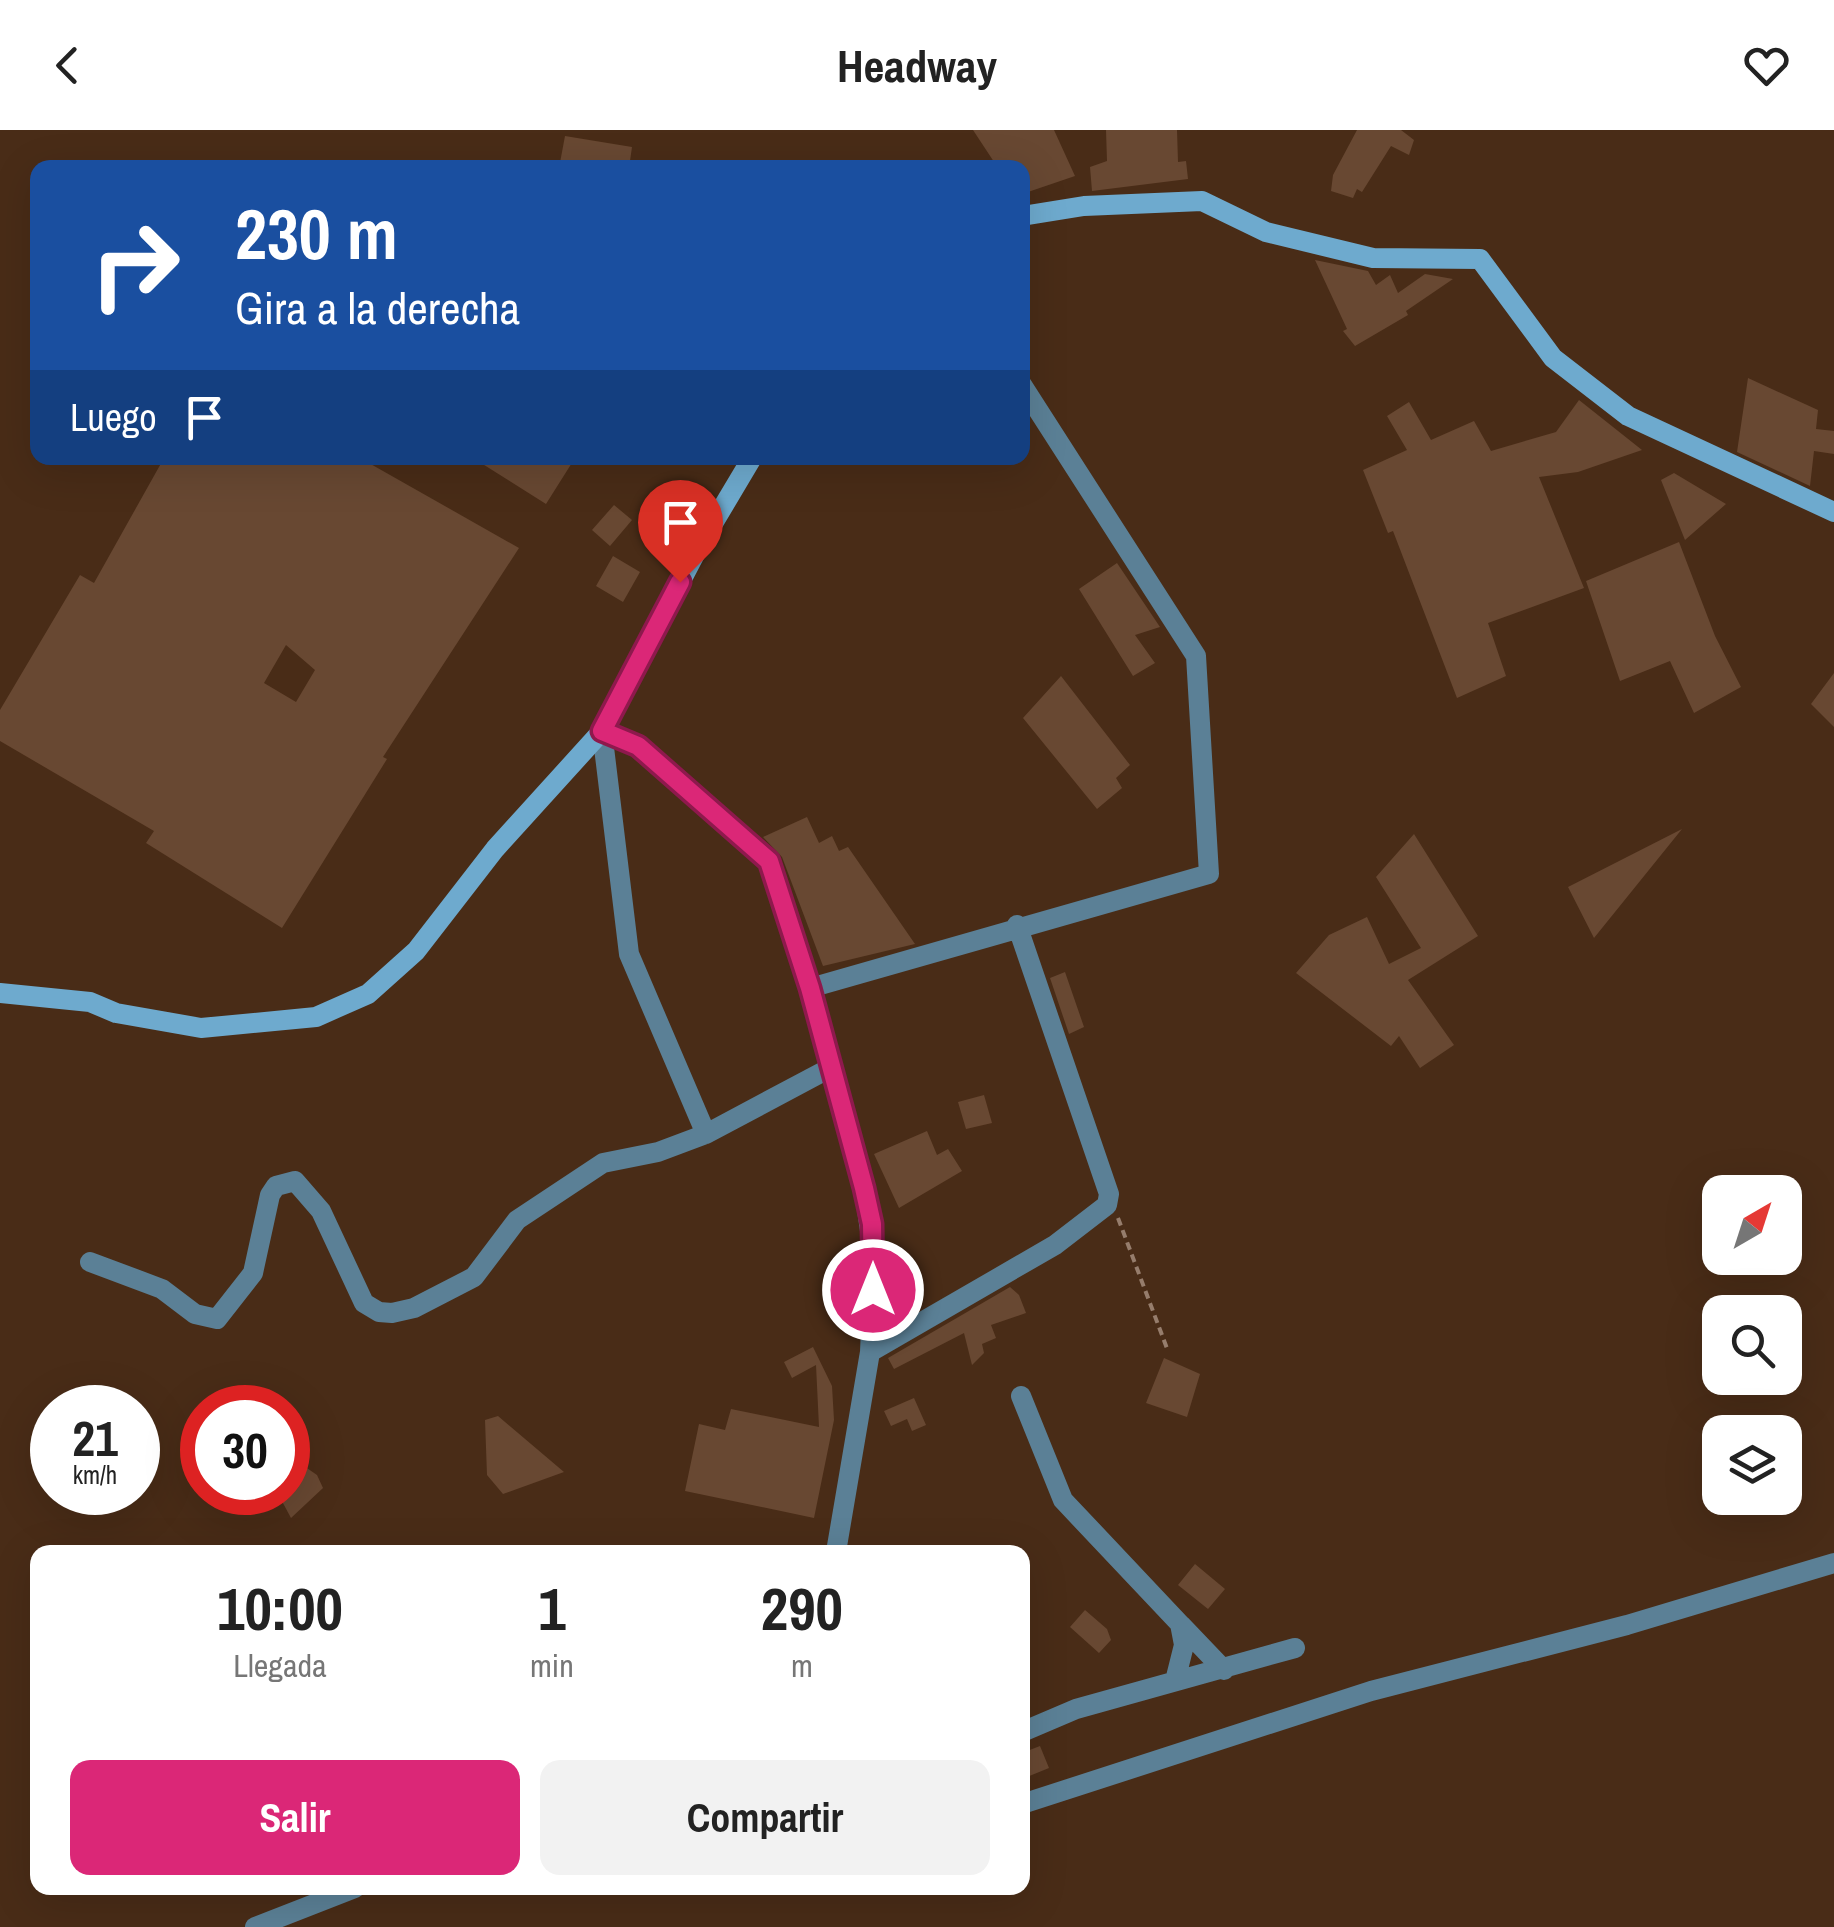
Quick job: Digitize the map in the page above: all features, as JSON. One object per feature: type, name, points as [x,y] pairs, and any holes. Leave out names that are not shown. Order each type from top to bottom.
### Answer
[{"type":"street","points":[[1030,215],[1084,206],[1202,201],[1266,232],[1373,258],[1480,259],[1553,358],[1628,416],[1834,512]]},
{"type":"street","points":[[810,988],[1209,874],[1196,656],[1030,397]]},
{"type":"street","points":[[0,994],[90,1002],[116,1013],[201,1028],[316,1018],[368,994],[416,951],[495,849],[602,731],[696,552],[748,465]]},
{"type":"street","points":[[602,731],[638,746],[769,861],[810,988],[872,1224],[870,1352],[837,1545]]},
{"type":"street","points":[[602,731],[628,954],[706,1134]]},
{"type":"street","points":[[870,1352],[1087,1224],[1102,1213],[1109,1194],[1017,926]]},
{"type":"street","points":[[90,1262],[162,1289],[195,1314],[217,1319],[253,1273],[270,1195],[276,1186],[295,1181],[320,1211],[364,1303],[379,1312],[414,1308],[474,1278],[517,1220],[546,1197],[604,1164],[658,1152],[706,1134],[830,1068]]},
{"type":"street","points":[[1021,1396],[1063,1500],[1224,1670]]},
{"type":"street","points":[[1030,1801],[1371,1691],[1627,1626],[1834,1563]]},
{"type":"street","points":[[1175,1681],[1184,1645],[1180,1624]]},
{"type":"street","points":[[1030,1729],[1076,1709],[1296,1648]]},
{"type":"street","points":[[255,1927],[338,1895]]},
{"type":"path","points":[[1109,1194],[1168,1351]]},
{"type":"building","points":[[973,130],[1054,130],[1075,176],[1030,191],[1030,160],[993,160]]},
{"type":"building","points":[[1106,130],[1177,130],[1178,162],[1186,161],[1188,179],[1092,191],[1090,167],[1107,161]]},
{"type":"building","points":[[1357,130],[1401,130],[1414,140],[1409,155],[1391,146],[1362,192],[1357,189],[1353,198],[1331,191],[1333,175]]},
{"type":"building","points":[[565,136],[632,147],[630,160],[560,160]]},
{"type":"building","points":[[1315,260],[1368,271],[1376,285],[1390,275],[1398,293],[1425,274],[1453,279],[1406,311],[1408,315],[1355,346],[1343,331],[1347,329]]},
{"type":"building","points":[[1748,378],[1818,410],[1816,429],[1834,431],[1834,454],[1814,451],[1810,486],[1737,452]]},
{"type":"building","points":[[1579,400],[1642,450],[1578,472],[1539,477],[1584,588],[1488,623],[1506,676],[1457,698],[1393,531],[1388,533],[1363,470],[1407,450],[1387,416],[1409,402],[1431,440],[1474,421],[1491,451],[1556,432]]},
{"type":"building","points":[[160,465],[372,465],[519,548],[383,757],[387,759],[282,928],[146,843],[154,831],[0,741],[0,710],[80,575],[94,583]],"holes":[[[286,645],[315,670],[296,702],[264,683]]]},
{"type":"building","points":[[484,465],[571,465],[546,504]]},
{"type":"building","points":[[1674,473],[1726,504],[1685,540],[1661,480]]},
{"type":"building","points":[[614,505],[632,520],[610,546],[592,530]]},
{"type":"building","points":[[1679,542],[1715,636],[1741,687],[1694,713],[1670,661],[1620,681],[1586,581]]},
{"type":"building","points":[[613,556],[640,572],[623,602],[596,586]]},
{"type":"building","points":[[1117,563],[1160,627],[1135,635],[1155,663],[1133,676],[1079,589]]},
{"type":"building","points":[[1834,673],[1834,727],[1811,704]]},
{"type":"building","points":[[1061,676],[1130,765],[1116,778],[1122,788],[1097,809],[1023,718]]},
{"type":"building","points":[[807,817],[819,843],[832,836],[839,851],[848,847],[915,944],[823,966],[782,857],[763,837]]},
{"type":"building","points":[[1682,829],[1594,938],[1568,887]]},
{"type":"building","points":[[1414,834],[1478,936],[1408,980],[1454,1045],[1420,1068],[1399,1036],[1391,1046],[1296,973],[1329,935],[1367,917],[1389,964],[1421,948],[1376,877]]},
{"type":"building","points":[[1065,972],[1084,1027],[1069,1034],[1050,978]]},
{"type":"building","points":[[984,1095],[992,1123],[966,1129],[958,1102]]},
{"type":"building","points":[[927,1131],[937,1155],[948,1149],[962,1171],[899,1208],[874,1154]]},
{"type":"building","points":[[1010,1287],[1019,1295],[1026,1313],[991,1325],[996,1338],[982,1344],[984,1353],[972,1365],[964,1333],[894,1369],[888,1358]]},
{"type":"building","points":[[813,1347],[832,1386],[834,1420],[814,1518],[685,1491],[699,1424],[725,1430],[731,1409],[819,1427],[816,1365],[792,1378],[784,1362]]},
{"type":"building","points":[[1164,1358],[1200,1374],[1187,1417],[1146,1403]]},
{"type":"building","points":[[914,1398],[926,1425],[912,1431],[907,1419],[891,1426],[884,1411]]},
{"type":"building","points":[[498,1416],[564,1472],[503,1494],[487,1475],[485,1420]]},
{"type":"building","points":[[310,1470],[317,1475],[323,1488],[310,1500]]},
{"type":"building","points":[[1195,1564],[1225,1589],[1208,1609],[1178,1585]]},
{"type":"building","points":[[1085,1610],[1107,1629],[1111,1640],[1099,1653],[1070,1627]]},
{"type":"building","points":[[1040,1746],[1049,1768],[1030,1776],[1030,1750]]},
{"type":"route","points":[[680,582],[602,731],[638,746],[769,861],[810,988],[864,1188],[872,1224],[873,1290]]}]
